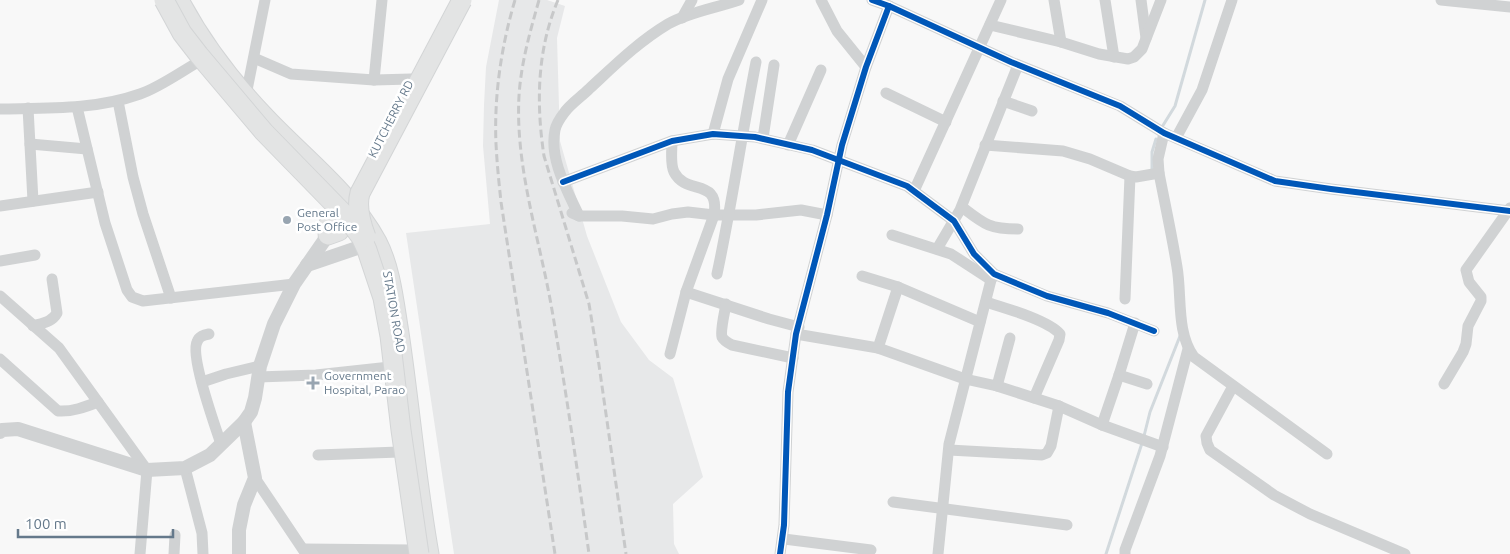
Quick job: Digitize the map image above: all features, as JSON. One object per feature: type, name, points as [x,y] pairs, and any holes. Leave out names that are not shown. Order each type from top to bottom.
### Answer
[{"type":"highway","points":[[159,0],[182,39],[246,95],[349,214]]},
{"type":"highway","points":[[164,0],[182,33],[199,55],[264,132],[344,214],[368,250],[383,298],[390,336],[401,430],[420,553]]},
{"type":"highway","points":[[172,0],[185,24],[235,90],[271,131],[339,198],[384,283],[390,306],[420,553]]},
{"type":"highway","points":[[179,0],[200,37],[205,58],[257,131],[349,214]]},
{"type":"highway","points":[[328,235],[339,231],[358,201],[360,193],[456,0]]},
{"type":"highway","name":"KUTCHERRY RD","points":[[349,214],[363,174],[411,79],[456,0]]},
{"type":"highway","name":"STATION ROAD","points":[[349,214],[389,275],[408,395],[420,501],[420,553]]},
{"type":"highway","name":"STATION ROAD","points":[[368,244],[367,261],[375,282],[383,318],[399,452],[420,553]]},
{"type":"street","points":[[246,95],[264,0]]},
{"type":"street","points":[[374,80],[382,0]]},
{"type":"street","points":[[682,18],[692,0]]},
{"type":"street","points":[[739,0],[668,24],[632,49],[564,112],[556,128],[554,145],[563,182],[575,215],[653,219],[688,212],[714,215],[766,214],[801,210],[827,215]]},
{"type":"street","points":[[713,134],[728,79],[762,0]]},
{"type":"street","points":[[821,0],[837,31],[866,67]]},
{"type":"street","points":[[872,0],[1018,65],[1120,106],[1164,133],[1275,181],[1509,210],[1466,270],[1468,282],[1482,297],[1482,301],[1468,326],[1463,352],[1444,384]]},
{"type":"street","points":[[914,191],[1001,0]]},
{"type":"street","points":[[1054,0],[1061,42]]},
{"type":"street","points":[[1106,0],[1114,57]]},
{"type":"street","points":[[1141,0],[1146,39]]},
{"type":"street","points":[[990,25],[1114,57],[1128,58],[1134,57],[1142,48],[1162,0]]},
{"type":"street","points":[[1176,138],[1202,90],[1232,0]]},
{"type":"street","points":[[1441,0],[1510,7]]},
{"type":"street","points":[[780,554],[784,539],[788,392],[797,330],[827,215],[842,145],[866,67],[889,6]]},
{"type":"street","points":[[0,108],[77,107],[118,101],[142,94],[205,58]]},
{"type":"street","points":[[254,58],[291,74],[374,80],[411,79]]},
{"type":"street","points":[[717,274],[730,214],[741,136],[756,62]]},
{"type":"street","points":[[763,138],[774,65]]},
{"type":"street","points":[[937,249],[958,214],[1018,65]]},
{"type":"street","points":[[788,145],[821,70]]},
{"type":"street","points":[[886,94],[946,122]]},
{"type":"street","points":[[118,101],[143,214],[171,298]]},
{"type":"street","points":[[1003,101],[1032,111]]},
{"type":"street","points":[[77,107],[105,223],[127,290],[132,296],[143,301],[294,284]]},
{"type":"street","points":[[28,108],[33,201]]},
{"type":"street","points":[[1125,554],[1163,446],[1188,349],[1182,323],[1178,268],[1159,173],[1158,159],[1164,133]]},
{"type":"street","points":[[563,182],[672,142],[713,134],[763,138],[812,150],[907,186],[958,214],[992,227],[1018,230]]},
{"type":"street","points":[[670,354],[686,292],[714,215],[716,204],[714,197],[708,190],[685,182],[674,172],[672,142]]},
{"type":"street","points":[[30,144],[87,149]]},
{"type":"street","points":[[985,145],[1063,151],[1090,159],[1136,177],[1159,173]]},
{"type":"street","points":[[1125,299],[1130,176]]},
{"type":"street","points":[[0,206],[98,192]]},
{"type":"street","points":[[958,214],[974,254],[993,277]]},
{"type":"street","points":[[1,431],[18,429],[147,470],[185,468],[210,455],[244,422],[251,412],[259,371],[274,324],[294,284],[328,235]]},
{"type":"street","points":[[892,235],[951,254],[993,277],[1154,331]]},
{"type":"street","points":[[307,266],[368,244]]},
{"type":"street","points":[[0,261],[36,255]]},
{"type":"street","points":[[862,276],[898,287],[980,322]]},
{"type":"street","points":[[938,554],[949,450],[965,379],[993,277]]},
{"type":"street","points":[[34,326],[54,318],[57,313],[52,279]]},
{"type":"street","points":[[878,348],[898,287]]},
{"type":"street","points":[[686,292],[726,304],[797,330],[878,348],[965,379],[997,386],[1059,406],[1102,425],[1163,446]]},
{"type":"street","points":[[0,296],[59,348],[147,470],[140,554]]},
{"type":"street","points":[[986,302],[1024,315],[1053,328],[1060,334],[1034,398]]},
{"type":"street","points":[[726,304],[722,331],[722,336],[726,341],[793,358]]},
{"type":"street","points":[[1102,425],[1134,323]]},
{"type":"street","points":[[209,334],[201,336],[197,340],[195,347],[202,382],[221,444]]},
{"type":"street","points":[[997,386],[1010,338]]},
{"type":"street","points":[[1188,349],[1194,356],[1233,386],[1327,454]]},
{"type":"street","points":[[0,359],[58,411],[66,412],[98,402]]},
{"type":"street","points":[[202,382],[226,374],[259,371],[316,374],[390,367]]},
{"type":"street","points":[[1119,375],[1147,384]]},
{"type":"street","points":[[1233,386],[1206,436],[1210,450],[1274,495],[1310,514],[1405,554]]},
{"type":"street","points":[[949,450],[1042,455],[1047,453],[1051,446],[1059,406]]},
{"type":"street","points":[[244,422],[255,478],[304,552],[420,553]]},
{"type":"street","points":[[318,455],[399,452]]},
{"type":"street","points":[[185,468],[202,533],[203,554]]},
{"type":"street","points":[[239,554],[239,530],[244,505],[255,478]]},
{"type":"street","points":[[892,502],[1067,525]]},
{"type":"street","points":[[174,534],[174,554]]},
{"type":"street","points":[[784,539],[871,550]]},
{"type":"shaded area","points":[[499,0],[547,0],[565,6],[557,38],[560,141],[587,236],[621,322],[649,360],[673,378],[703,477],[673,504],[674,544],[679,554],[454,554],[406,233],[490,224],[483,146],[484,105],[486,67]]},
{"type":"waterway","points":[[1162,127],[1175,106],[1205,0]]},
{"type":"waterway","points":[[1152,169],[1152,152],[1156,139]]},
{"type":"waterway","points":[[1106,554],[1143,440],[1150,412],[1180,336]]},
{"type":"railway","points":[[515,0],[506,36],[497,90],[497,159],[501,202],[555,554]]},
{"type":"railway","points":[[539,0],[526,48],[520,84],[519,123],[521,150],[557,340],[589,554]]},
{"type":"railway","points":[[558,0],[551,19],[542,57],[539,97],[541,136],[544,156],[589,304],[626,554]]},
{"type":"cycle path","points":[[872,0],[1011,62],[1120,106],[1164,133],[1275,181],[1510,211]]},
{"type":"cycle path","points":[[780,554],[784,525],[788,392],[796,334],[827,215],[842,145],[866,67],[889,6]]},
{"type":"cycle path","points":[[563,182],[672,141],[713,134],[755,137],[812,150],[907,186],[954,221],[974,254],[994,274],[1047,296],[1108,313],[1154,331]]},
{"type":"place","name":"General Post Office","points":[[287,220]]},
{"type":"place","name":"Government Hospital, Parao","points":[[313,383]]}]
